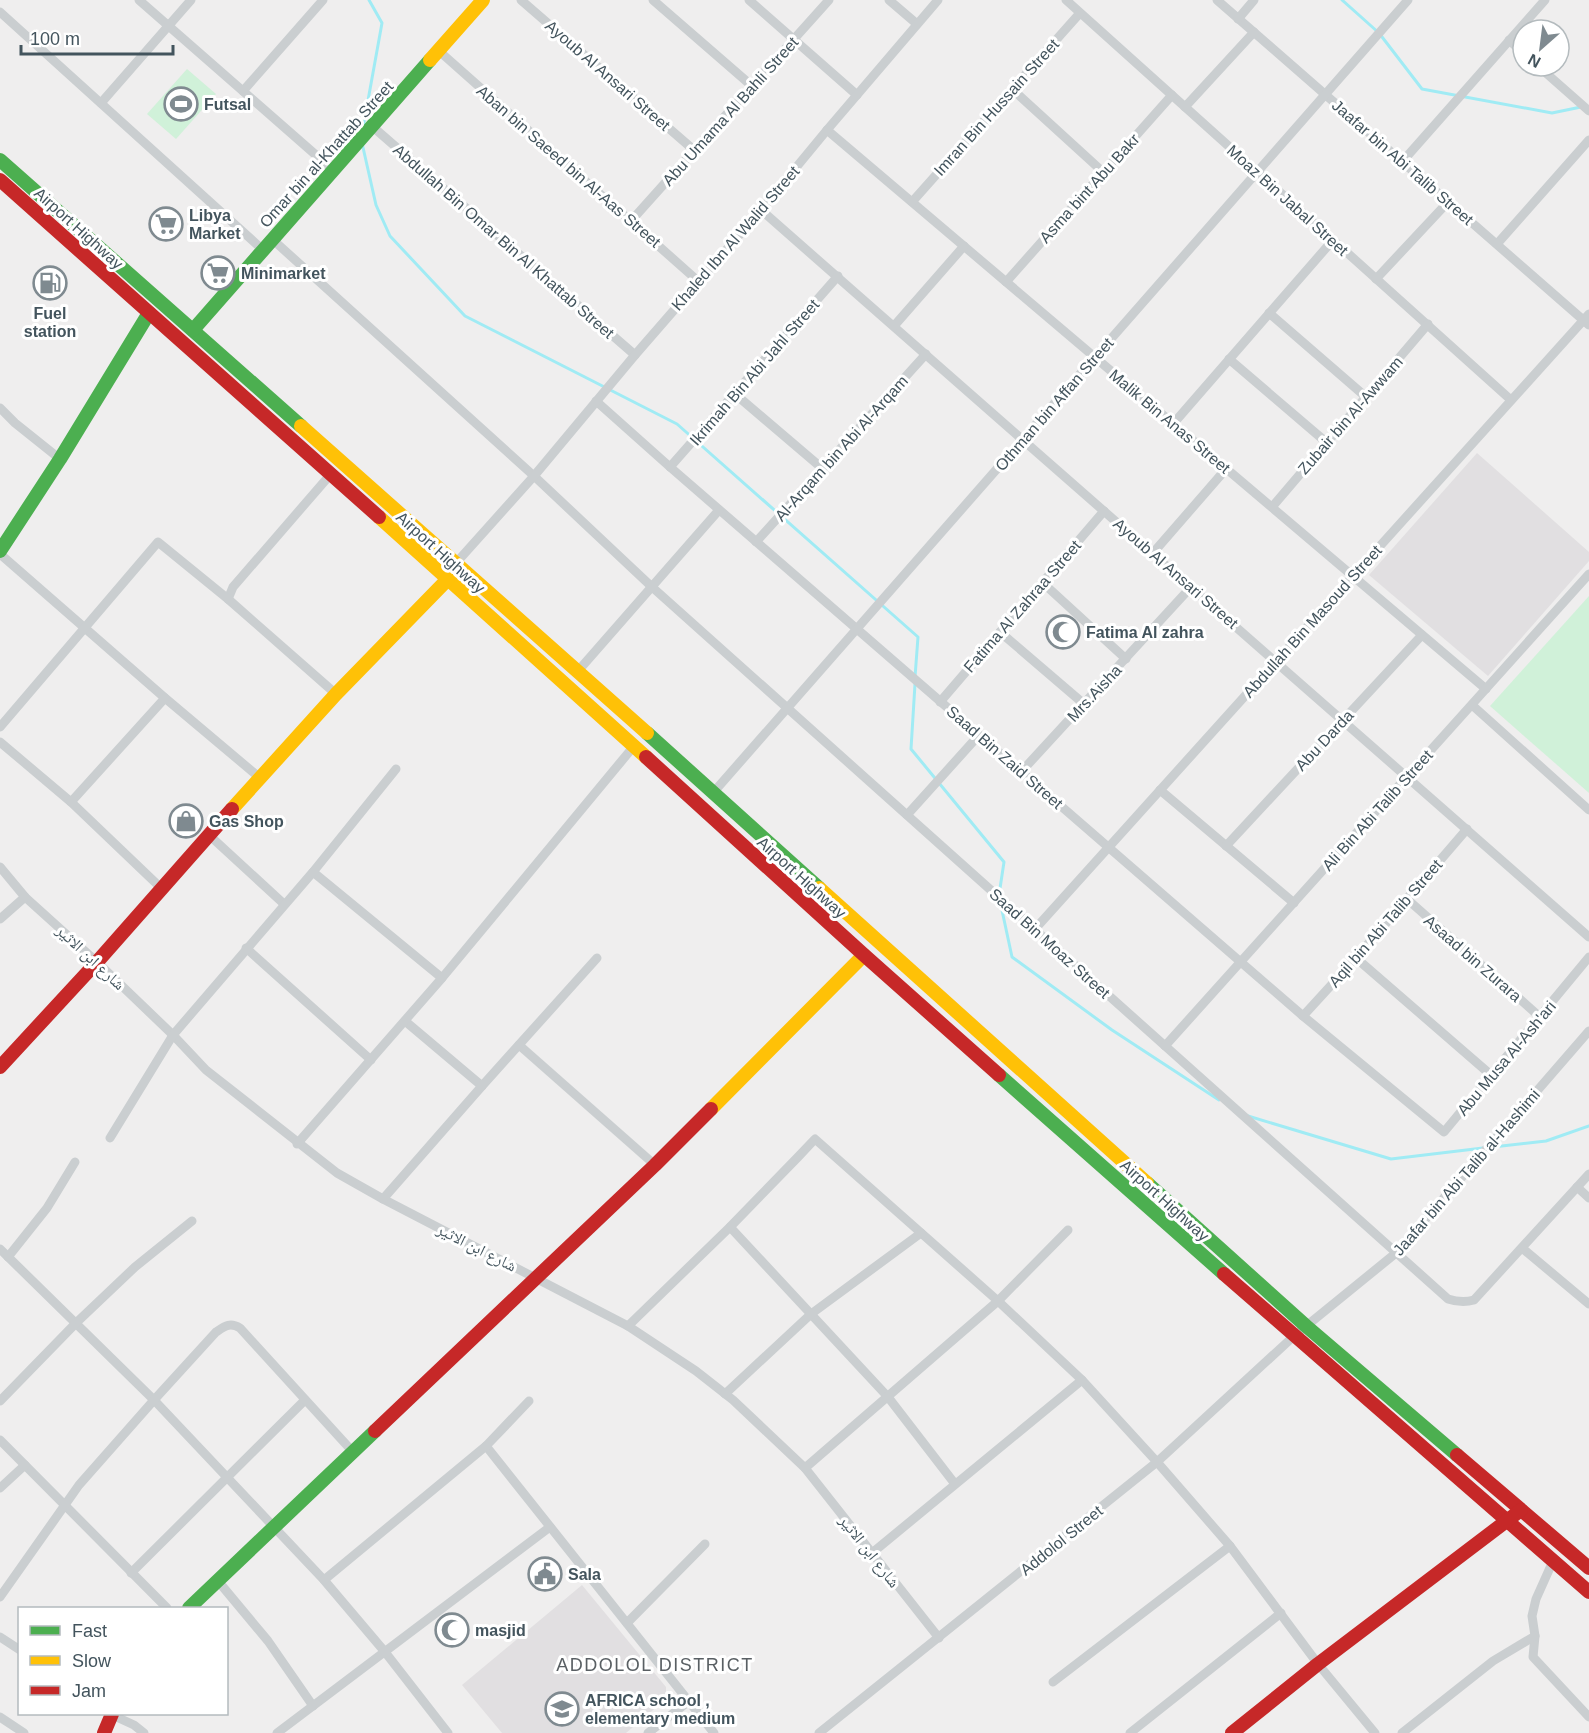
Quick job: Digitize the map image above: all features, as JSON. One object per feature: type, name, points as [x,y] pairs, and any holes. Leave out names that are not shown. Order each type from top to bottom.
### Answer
[{"type":"main road","name":"Omar bin al-Khattab Street","points":[[193,330],[483,0]]},
{"type":"main road","name":"Airport Highway","points":[[0,160],[714,792],[1306,1326],[1589,1568]]},
{"type":"main road","name":"Airport Highway","points":[[0,180],[634,746],[864,956],[1294,1336],[1589,1592]]},
{"type":"main road","points":[[0,552],[149,313]]},
{"type":"main road","points":[[166,329],[177,317]]},
{"type":"main road","points":[[448,579],[443,566],[454,561]]},
{"type":"main road","points":[[0,1067],[98,962],[161,888],[336,694],[448,579],[462,580],[467,573]]},
{"type":"main road","points":[[190,1607],[655,1165],[864,956]]},
{"type":"main road","points":[[1232,1733],[1318,1664],[1521,1510]]},
{"type":"main road","points":[[104,1733],[111,1715]]},
{"type":"street","points":[[139,0],[333,170]]},
{"type":"street","points":[[101,103],[191,0]]},
{"type":"street","points":[[243,91],[323,0]]},
{"type":"street","name":"Ayoub Al Ansari Street","points":[[521,0],[695,151]]},
{"type":"street","points":[[654,0],[752,86]]},
{"type":"street","points":[[749,0],[857,95]]},
{"type":"street","name":"Abu Umama Al Bahli Street","points":[[632,221],[829,0]]},
{"type":"street","points":[[889,0],[916,24]]},
{"type":"street","name":"Khaled Ibn Al Walid Street","points":[[454,561],[534,476],[938,0]]},
{"type":"street","name":"Moaz Bin Jabal Street","points":[[1066,0],[1511,400]]},
{"type":"street","name":"Jaafar bin Abi Talib Street","points":[[1217,0],[1587,320]]},
{"type":"street","points":[[1238,19],[1254,0]]},
{"type":"street","name":"Othman bin Affan Street","points":[[701,808],[1408,0]]},
{"type":"street","points":[[1402,162],[1545,0]]},
{"type":"street","name":"Saad Bin Moaz Street","points":[[0,12],[101,103],[534,476],[652,587],[1448,1299],[1457,1302],[1473,1300],[1522,1248]]},
{"type":"street","name":"Imran Bin Hussain Street","points":[[912,202],[1080,13]]},
{"type":"street","points":[[1185,107],[1254,32]]},
{"type":"street","name":"Aban bin Saeed bin Al-Aas Street","points":[[438,51],[698,281]]},
{"type":"street","points":[[1552,78],[1589,111]]},
{"type":"street","points":[[1012,89],[1103,172]]},
{"type":"street","name":"Asma bint Abu Bakr","points":[[1006,282],[1172,95]]},
{"type":"street","name":"Abdullah Bin Omar Bin Al Khattab Street","points":[[373,127],[635,355]]},
{"type":"street","name":"Malik Bin Anas Street","points":[[827,130],[1486,689]]},
{"type":"street","points":[[1497,244],[1589,140]]},
{"type":"street","points":[[1376,279],[1448,202]]},
{"type":"street","name":"Ayoub Al Ansari Street","points":[[761,210],[1589,937]]},
{"type":"street","points":[[1173,424],[1333,240]]},
{"type":"street","points":[[894,326],[964,246]]},
{"type":"street","name":"Ikrimah Bin Abi Jahl Street","points":[[670,468],[838,276]]},
{"type":"street","points":[[1269,313],[1366,397]]},
{"type":"street","name":"Abdullah Bin Masoud Street","points":[[1035,929],[1511,400],[1587,320]]},
{"type":"street","name":"Zubair bin Al-Awwam","points":[[1272,507],[1428,324]]},
{"type":"street","name":"Al-Arqam bin Abi Al-Arqam","points":[[756,542],[926,354]]},
{"type":"street","points":[[1229,359],[1326,442]]},
{"type":"street","points":[[735,394],[823,469]]},
{"type":"street","name":"Saad Bin Zaid Street","points":[[596,401],[940,702],[1416,1111]]},
{"type":"street","points":[[0,408],[60,459]]},
{"type":"street","points":[[1153,553],[1226,469]]},
{"type":"street","points":[[228,599],[233,587],[330,475]]},
{"type":"street","points":[[578,671],[719,510]]},
{"type":"street","name":"Fatima Al Zahraa Street","points":[[940,702],[1104,511]]},
{"type":"street","points":[[0,727],[158,542],[228,599],[336,694]]},
{"type":"street","points":[[0,552],[85,629],[260,777]]},
{"type":"street","name":"Ali Bin Abi Talib Street","points":[[1166,1046],[1589,574]]},
{"type":"street","points":[[1043,583],[1126,659]]},
{"type":"street","name":"Mrs.Aisha","points":[[1021,772],[1191,587]]},
{"type":"street","points":[[1000,632],[1084,704]]},
{"type":"street","name":"Abu Darda","points":[[1226,846],[1422,635]]},
{"type":"street","points":[[71,802],[165,698]]},
{"type":"street","points":[[1472,705],[1589,810]]},
{"type":"street","points":[[907,815],[979,735]]},
{"type":"street","points":[[0,742],[71,802],[161,888]]},
{"type":"street","points":[[297,1144],[442,978],[634,746]]},
{"type":"street","points":[[110,1138],[173,1035],[312,872],[396,769]]},
{"type":"street","points":[[1160,789],[1294,903]]},
{"type":"street","name":"Aqil bin Abi Talib Street","points":[[1303,1016],[1467,830]]},
{"type":"street","points":[[209,835],[284,904]]},
{"type":"street","name":"شارع ابن الاثير","points":[[0,867],[25,897],[98,962],[206,1070],[297,1144],[337,1173],[383,1199],[628,1326],[696,1371],[725,1394],[805,1468],[939,1638]]},
{"type":"street","points":[[312,872],[442,978]]},
{"type":"street","points":[[0,919],[25,897]]},
{"type":"street","name":"Asaad bin Zurara","points":[[1407,899],[1540,1017]]},
{"type":"street","points":[[246,948],[371,1060]]},
{"type":"street","name":"Abu Musa Al-Ash'ari","points":[[1416,1111],[1444,1132],[1589,957]]},
{"type":"street","points":[[383,1199],[597,958]]},
{"type":"street","points":[[1356,958],[1491,1075]]},
{"type":"street","points":[[405,1021],[482,1086]]},
{"type":"street","name":"Jaafar bin Abi Talib al-Hashimi","points":[[1294,1336],[1396,1253],[1589,1031]]},
{"type":"street","points":[[519,1045],[655,1165]]},
{"type":"street","points":[[628,1326],[730,1227],[815,1139],[998,1301],[1082,1380],[1230,1546],[1318,1664],[1375,1733]]},
{"type":"street","points":[[8,1257],[47,1208],[75,1162]]},
{"type":"street","points":[[1589,1174],[1522,1248],[1589,1304]]},
{"type":"street","points":[[1577,1187],[1589,1198]]},
{"type":"street","points":[[0,1401],[76,1323],[135,1267],[192,1221]]},
{"type":"street","points":[[730,1227],[888,1396],[956,1484]]},
{"type":"street","points":[[805,1468],[998,1301],[1068,1230]]},
{"type":"street","points":[[725,1394],[811,1314],[921,1233]]},
{"type":"street","points":[[0,1249],[154,1400],[324,1580],[385,1652],[448,1733]]},
{"type":"street","points":[[0,1598],[99,1460],[216,1332],[227,1324],[240,1328],[353,1452]]},
{"type":"street","name":"Addolol Street","points":[[819,1733],[1157,1462],[1294,1336]]},
{"type":"street","points":[[872,1553],[1082,1380]]},
{"type":"street","points":[[131,1573],[305,1400]]},
{"type":"street","points":[[324,1580],[486,1446],[529,1401]]},
{"type":"street","points":[[0,1440],[166,1607]]},
{"type":"street","points":[[486,1446],[714,1733]]},
{"type":"street","points":[[0,1488],[25,1465]]},
{"type":"street","points":[[277,1733],[550,1527]]},
{"type":"street","points":[[627,1623],[705,1544]]},
{"type":"street","points":[[1053,1682],[1230,1546]]},
{"type":"street","points":[[1553,1561],[1536,1599],[1532,1616],[1535,1636],[1533,1657],[1589,1718]]},
{"type":"street","points":[[218,1581],[268,1641],[313,1706]]},
{"type":"street","points":[[1130,1733],[1281,1613]]},
{"type":"street","points":[[1402,1733],[1493,1661],[1535,1636]]},
{"type":"street","points":[[0,1637],[18,1649]]},
{"type":"street","points":[[648,1733],[688,1701]]},
{"type":"street","points":[[113,1715],[134,1725],[144,1733]]},
{"type":"street","points":[[0,1717],[24,1733]]},
{"type":"shaded area","points":[[1477,453],[1589,552],[1589,561],[1488,676],[1369,575]]},
{"type":"shaded area","points":[[582,1585],[666,1687],[666,1699],[626,1733],[502,1733],[462,1685]]},
{"type":"green space","name":"Futsal","points":[[187,69],[216,94],[176,139],[147,114]]},
{"type":"green space","points":[[1589,596],[1589,793],[1490,706]]},
{"type":"waterway","points":[[363,128],[382,23],[369,0]]},
{"type":"waterway","points":[[1342,0],[1379,33],[1422,89],[1552,113],[1581,107]]},
{"type":"waterway","points":[[362,143],[376,205],[390,236],[465,316],[677,424],[918,637],[915,677]]},
{"type":"waterway","points":[[915,684],[911,749],[1004,862],[999,895]]},
{"type":"waterway","points":[[1000,901],[1012,957],[1112,1030],[1219,1100]]},
{"type":"waterway","points":[[1248,1116],[1391,1159],[1483,1148]]},
{"type":"waterway","points":[[1493,1147],[1546,1141],[1589,1126]]},
{"type":"traffic: fast","points":[[193,330],[430,60]]},
{"type":"traffic: fast","points":[[0,160],[301,426]]},
{"type":"traffic: fast","points":[[0,551],[60,459],[149,313]]},
{"type":"traffic: fast","points":[[647,733],[819,888]]},
{"type":"traffic: fast","points":[[999,1075],[1224,1274]]},
{"type":"traffic: fast","points":[[1147,1183],[1306,1326],[1457,1455]]},
{"type":"traffic: fast","points":[[190,1607],[375,1431]]},
{"type":"traffic: slow","points":[[430,60],[483,0]]},
{"type":"traffic: slow","points":[[301,426],[647,733]]},
{"type":"traffic: slow","points":[[379,517],[646,757]]},
{"type":"traffic: slow","points":[[232,809],[336,694],[448,579]]},
{"type":"traffic: slow","points":[[819,888],[1147,1183]]},
{"type":"traffic: slow","points":[[711,1109],[864,955]]},
{"type":"traffic: jam","points":[[0,180],[379,517]]},
{"type":"traffic: jam","points":[[646,757],[999,1075]]},
{"type":"traffic: jam","points":[[0,1067],[97,962],[232,809]]},
{"type":"traffic: jam","points":[[375,1431],[711,1109]]},
{"type":"traffic: jam","points":[[1224,1274],[1589,1592]]},
{"type":"traffic: jam","points":[[1457,1455],[1589,1568]]},
{"type":"traffic: jam","points":[[1232,1733],[1318,1664],[1521,1510]]},
{"type":"traffic: jam","points":[[104,1733],[112,1715]]},
{"type":"place","name":"Futsal","points":[[181,104]]},
{"type":"place","name":"Libya Market","points":[[166,224]]},
{"type":"place","name":"Minimarket","points":[[218,273]]},
{"type":"place","name":"Fuel station","points":[[50,283]]},
{"type":"place","name":"Fatima Al zahra","points":[[1063,632]]},
{"type":"place","name":"Gas Shop","points":[[186,821]]},
{"type":"place","name":"Sala","points":[[545,1574]]},
{"type":"place","name":"masjid","points":[[452,1630]]},
{"type":"place","name":"AFRICA school , elementary medium","points":[[562,1709]]},
{"type":"district","name":"ADDOLOL DISTRICT","points":[[655,1665]]}]
